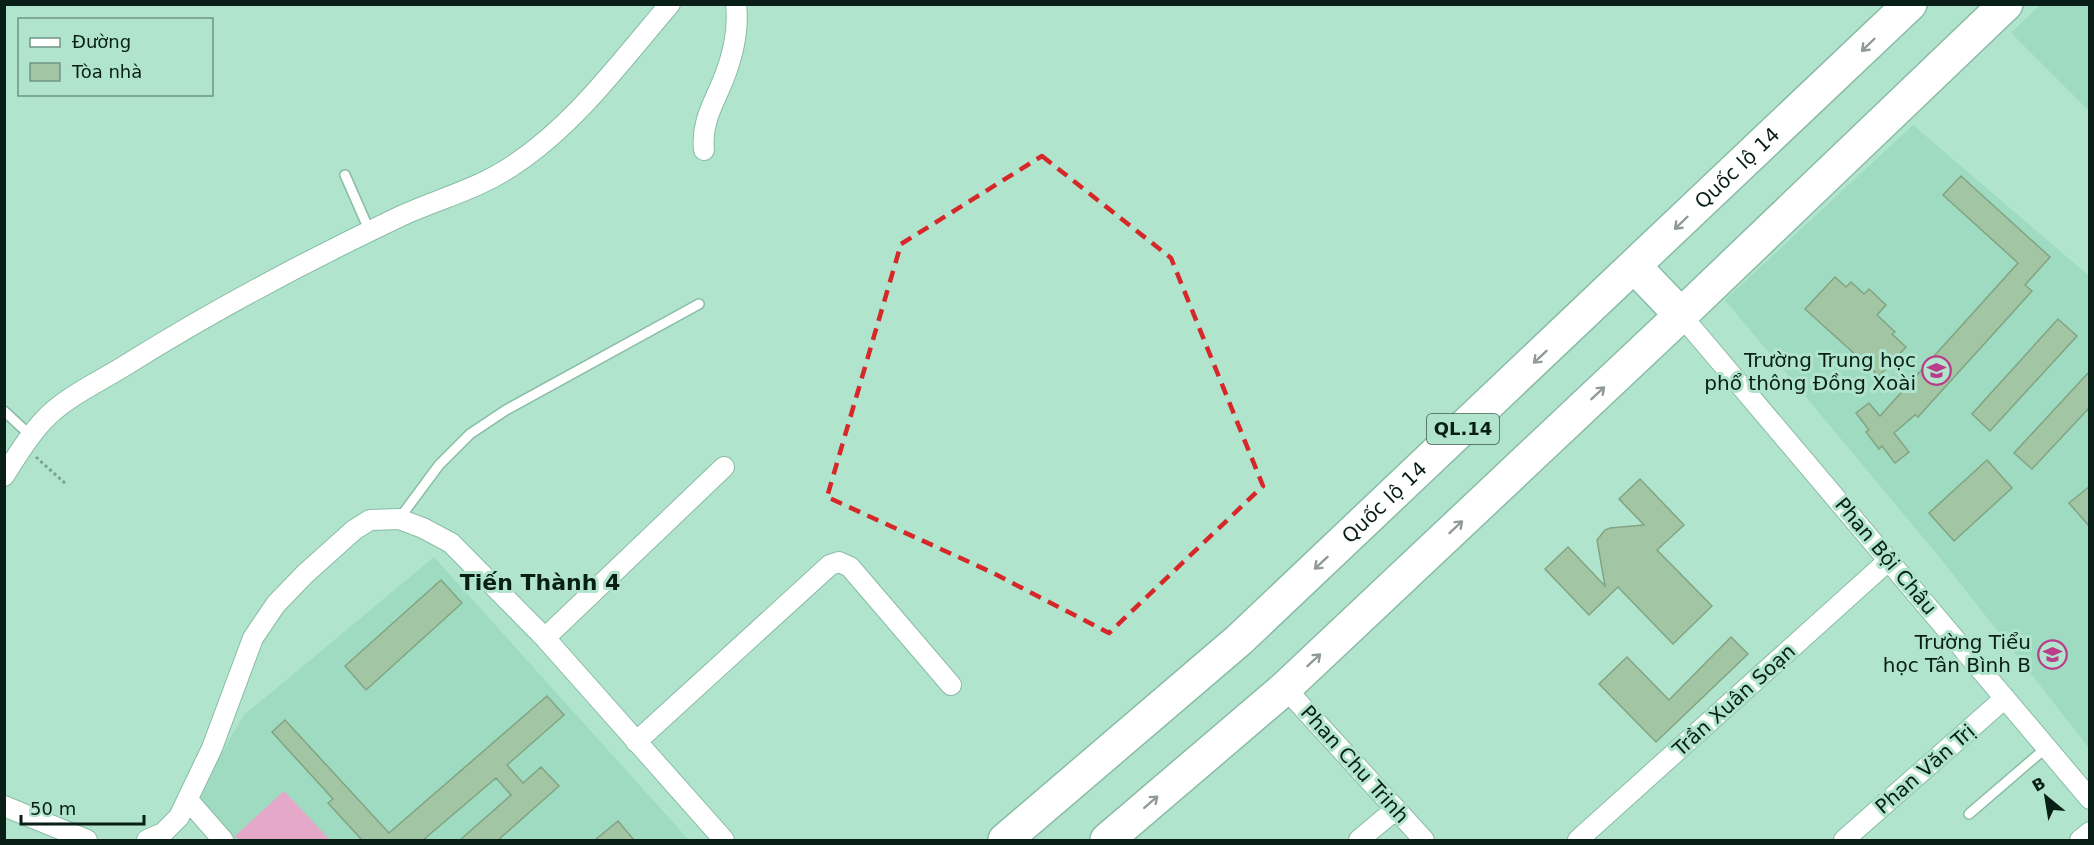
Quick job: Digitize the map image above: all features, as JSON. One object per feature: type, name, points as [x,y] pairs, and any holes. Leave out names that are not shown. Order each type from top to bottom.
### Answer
[{"type":"highway","name":"Quốc lộ 14","points":[[1005,840],[1239,640],[1910,4]]},
{"type":"highway","points":[[1107,840],[1285,688],[1681,315],[2006,4]]},
{"type":"highway","points":[[1635,267],[1681,315]]},
{"type":"street","points":[[4,476],[44,420],[68,400],[169,338],[270,281],[403,215],[473,187],[512,166],[548,139],[586,101],[670,4]]},
{"type":"street","points":[[704,150],[702,137],[705,119],[725,76],[738,24],[736,4]]},
{"type":"street","name":"Phan Bội Châu","points":[[1681,315],[2090,799]]},
{"type":"street","points":[[545,638],[724,466]]},
{"type":"street","points":[[147,840],[163,833],[179,816],[188,800],[212,748],[253,638],[276,604],[305,574],[354,530],[370,520],[399,519],[423,528],[451,543],[545,638],[724,840]]},
{"type":"street","name":"Trần Xuân Soạn","points":[[1578,840],[1889,560]]},
{"type":"street","points":[[636,742],[830,565],[838,562],[850,567],[951,685]]},
{"type":"street","name":"Phan Chu Trinh","points":[[1285,688],[1424,840]]},
{"type":"street","name":"Phan Văn Trị","points":[[1844,840],[2005,698]]},
{"type":"street","points":[[188,800],[224,840]]},
{"type":"street","points":[[4,806],[87,840]]},
{"type":"street","points":[[1359,840],[1396,808]]},
{"type":"street","points":[[2080,840],[2090,832]]},
{"type":"lane","points":[[345,175],[370,232]]},
{"type":"lane","points":[[399,519],[439,465],[470,434],[506,410],[699,304]]},
{"type":"lane","points":[[4,411],[27,441]]},
{"type":"lane","points":[[1969,814],[2046,747]]},
{"type":"path","points":[[27,441],[66,484]]},
{"type":"highlighted area","points":[[1042,156],[1171,258],[1263,486],[1109,633],[991,572],[827,497],[901,244]]},
{"type":"shaded area","points":[[2041,4],[2089,5],[2089,111],[2011,33]]},
{"type":"shaded area","name":"Trường Trung học phổ thông Đồng Xoài","points":[[1913,125],[2089,276],[2089,748],[1941,559],[1725,300]]},
{"type":"shaded area","points":[[434,557],[689,840],[234,840],[195,797],[244,715]]},
{"type":"shaded area","points":[[284,791],[330,840],[240,840],[235,836]]},
{"type":"building","points":[[1961,176],[2050,257],[2025,285],[2032,291],[1918,417],[1915,415],[1894,433],[1909,452],[1895,463],[1882,446],[1879,449],[1866,432],[1869,430],[1856,413],[1869,403],[1880,416],[2018,263],[1943,195]]},
{"type":"building","points":[[1835,277],[1846,287],[1851,282],[1864,294],[1869,289],[1886,305],[1877,315],[1895,332],[1892,334],[1906,347],[1879,376],[1805,309]]},
{"type":"building","points":[[2058,319],[2077,336],[1990,431],[1972,414]]},
{"type":"building","points":[[2090,371],[2090,407],[2032,469],[2014,453]]},
{"type":"building","points":[[1987,460],[2012,488],[1954,541],[1929,513]]},
{"type":"building","points":[[1640,479],[1684,525],[1657,550],[1712,606],[1673,644],[1618,587],[1589,615],[1545,569],[1568,547],[1605,586],[1597,540],[1605,530],[1610,528],[1644,525],[1619,499]]},
{"type":"building","points":[[2090,486],[2090,527],[2069,503]]},
{"type":"building","points":[[441,580],[462,603],[366,690],[345,666]]},
{"type":"building","points":[[1731,637],[1748,654],[1656,742],[1599,684],[1627,657],[1669,700]]},
{"type":"building","points":[[547,696],[564,715],[507,765],[523,783],[541,767],[559,786],[498,840],[460,840],[511,795],[496,778],[423,840],[362,840],[328,803],[333,799],[272,732],[285,720],[389,833]]},
{"type":"building","points":[[618,821],[634,840],[595,840]]},
{"type":"place","name":"Trường Trung học phổ thông Đồng Xoài","points":[[1937,371]]},
{"type":"place","name":"Trường Tiểu học Tân Bình B","points":[[2052,654]]},
{"type":"district","name":"Tiến Thành 4","points":[[540,582]]}]
